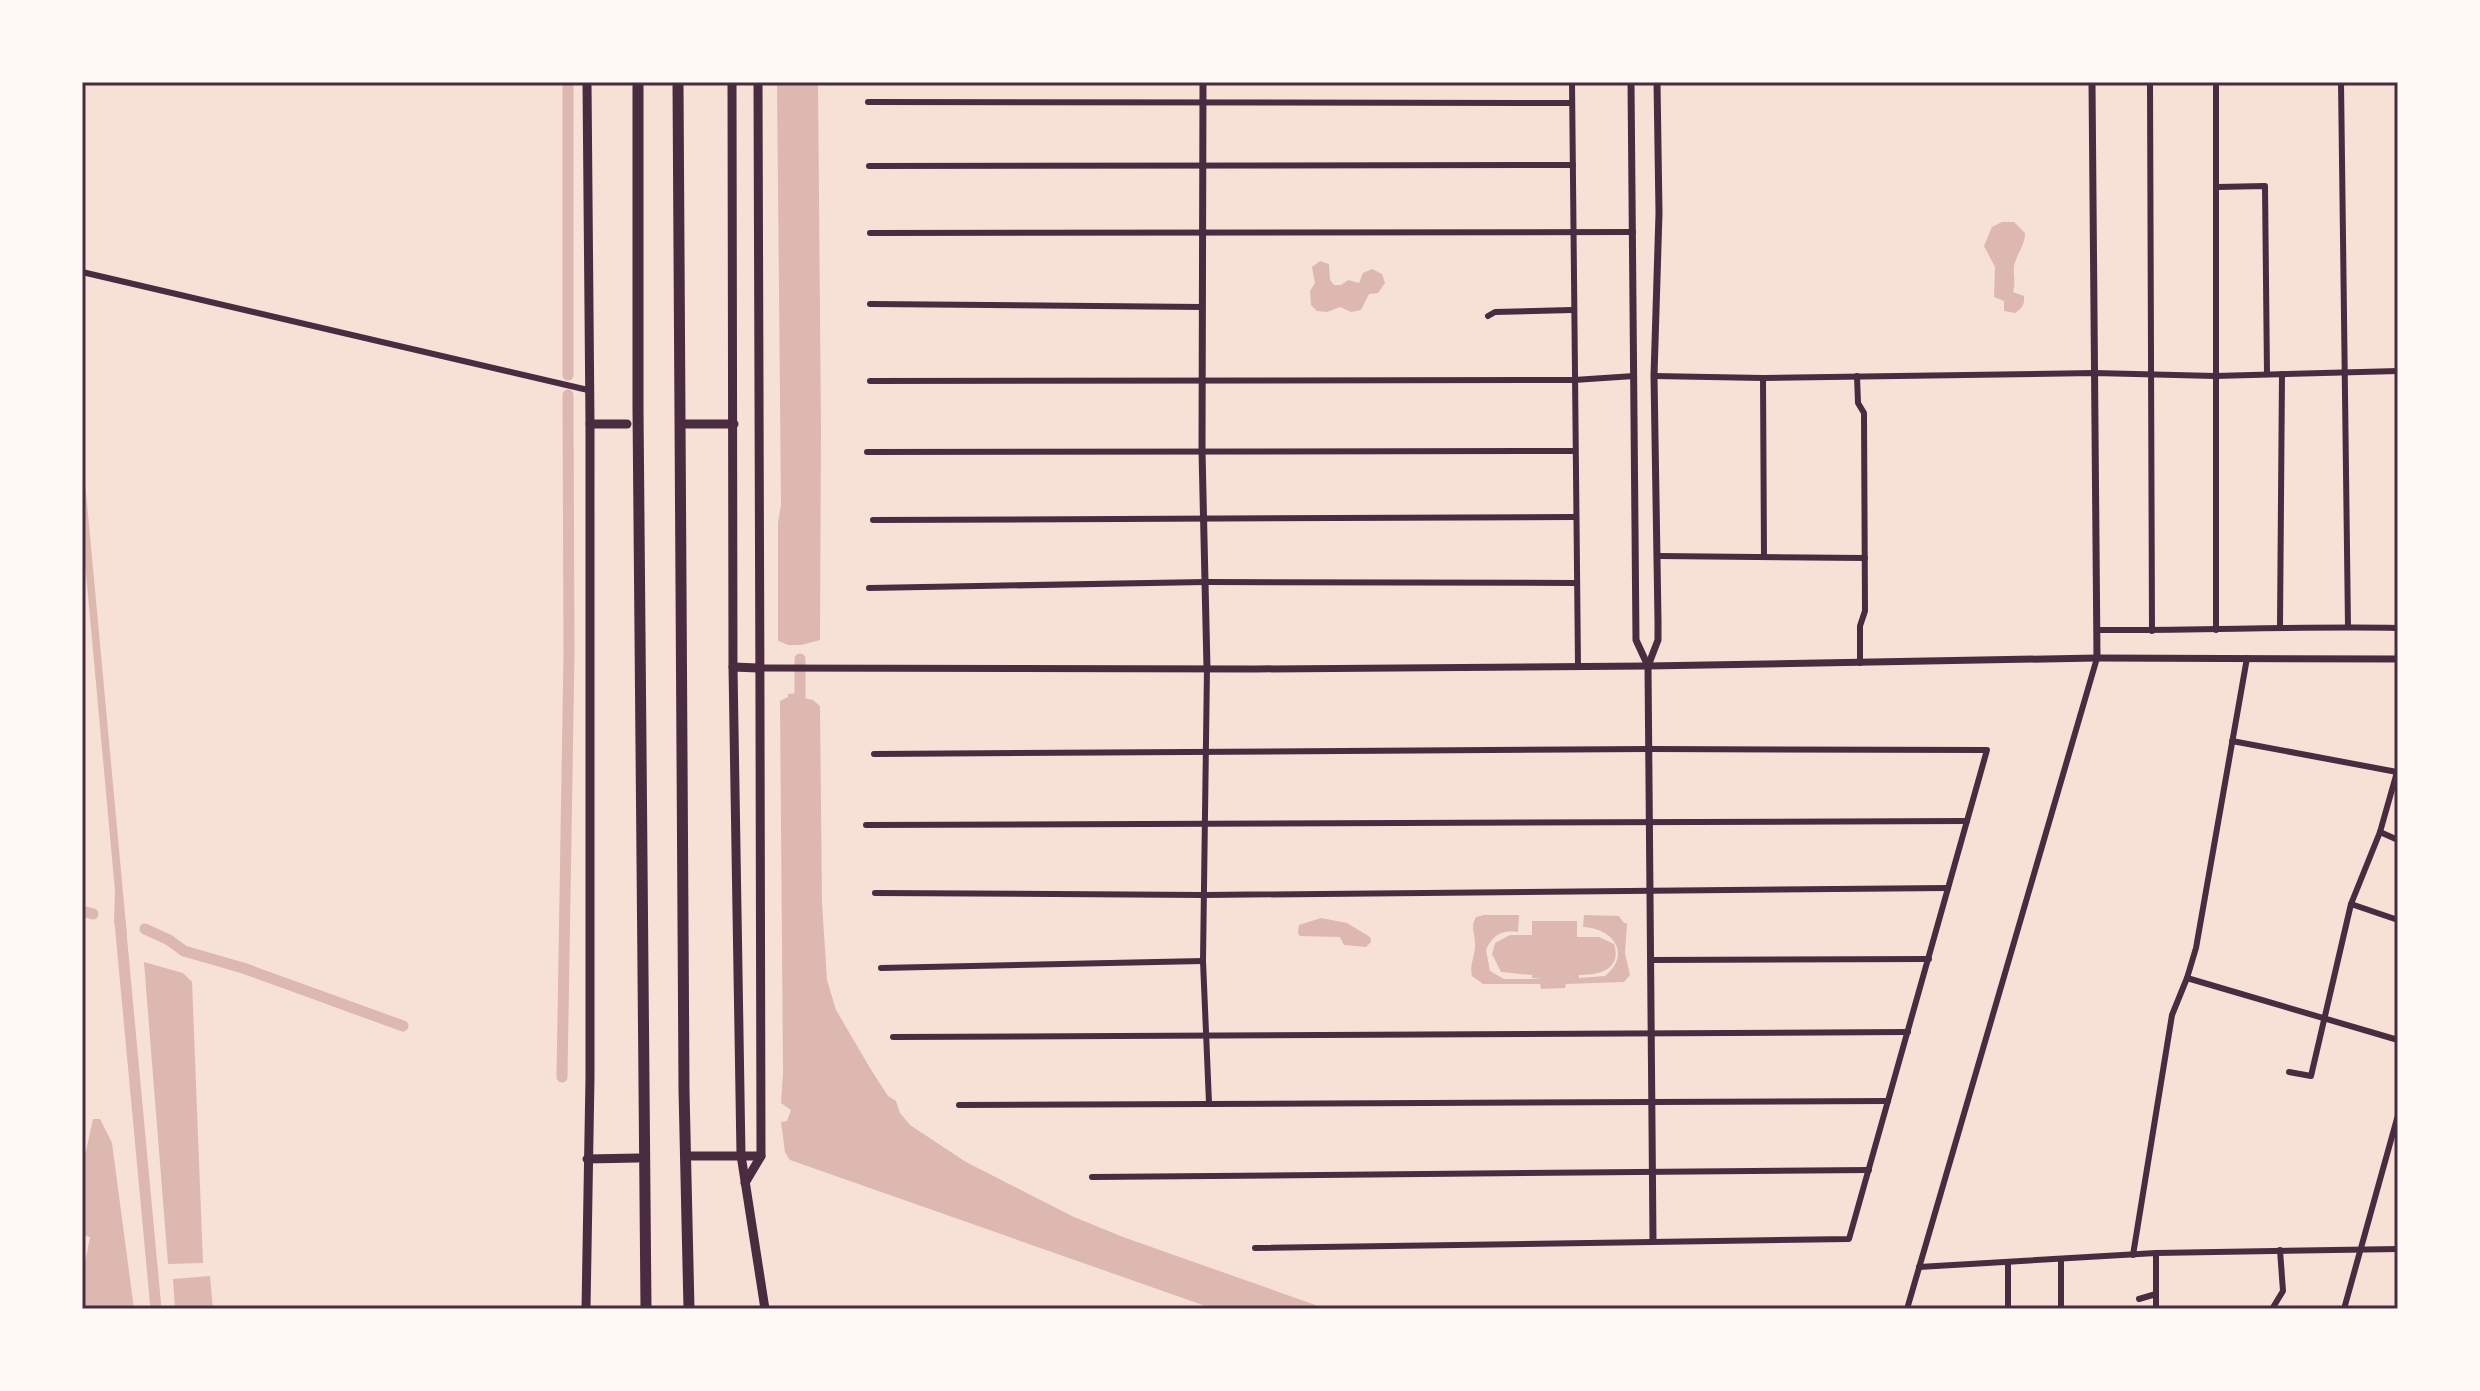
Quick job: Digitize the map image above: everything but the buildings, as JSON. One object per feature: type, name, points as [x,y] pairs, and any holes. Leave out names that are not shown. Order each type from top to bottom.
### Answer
[{"type":"highway","points":[[636,82],[646,1309]]},
{"type":"highway","points":[[678,82],[684,1074],[689,1309]]},
{"type":"main road","points":[[586,1309],[590,1077],[587,82]]},
{"type":"main road","points":[[732,82],[733,667],[741,1155],[765,1309]]},
{"type":"main road","points":[[745,1183],[761,1156],[758,82]]},
{"type":"main road","points":[[590,424],[627,424]]},
{"type":"main road","points":[[684,424],[734,424]]},
{"type":"main road","points":[[733,667],[758,668]]},
{"type":"main road","points":[[692,1156],[761,1156]]},
{"type":"main road","points":[[587,1159],[638,1158]]},
{"type":"street","points":[[1203,82],[1202,451],[1208,752],[1203,961],[1209,1103]]},
{"type":"street","points":[[1572,82],[1574,517],[1578,666]]},
{"type":"street","points":[[1631,82],[1636,640],[1648,666]]},
{"type":"street","points":[[1653,1240],[1648,666],[1658,640],[1654,376],[1659,213],[1657,82]]},
{"type":"street","points":[[1907,1309],[2097,658],[2092,82]]},
{"type":"street","points":[[2150,82],[2152,631]]},
{"type":"street","points":[[2216,82],[2216,630]]},
{"type":"street","points":[[2341,82],[2348,627]]},
{"type":"street","points":[[868,102],[1202,100],[1572,103]]},
{"type":"street","points":[[869,166],[1573,165]]},
{"type":"street","points":[[2217,187],[2265,186],[2267,374]]},
{"type":"street","points":[[870,233],[1633,232]]},
{"type":"street","points":[[82,272],[588,390]]},
{"type":"street","points":[[870,304],[1202,307]]},
{"type":"street","points":[[1488,316],[1495,312],[1572,310]]},
{"type":"street","points":[[870,381],[1574,380],[1634,376],[1763,378],[2095,373],[2215,376],[2398,371]]},
{"type":"street","points":[[2280,626],[2282,374]]},
{"type":"street","points":[[1857,376],[1858,403],[1864,413],[1865,611],[1860,626],[1860,663]]},
{"type":"street","points":[[1763,378],[1764,557]]},
{"type":"street","points":[[867,452],[1575,451]]},
{"type":"street","points":[[873,520],[1574,517]]},
{"type":"street","points":[[1659,556],[1865,558]]},
{"type":"street","points":[[869,588],[1205,582],[1577,583]]},
{"type":"street","points":[[2098,630],[2216,630],[2280,626],[2398,628]]},
{"type":"street","points":[[758,668],[1648,666],[2097,658],[2398,659]]},
{"type":"street","points":[[2133,1255],[2172,1015],[2196,948],[2247,658]]},
{"type":"street","points":[[2232,741],[2397,772],[2380,832],[2351,904],[2311,1076],[2289,1072]]},
{"type":"street","points":[[874,754],[1987,750],[1849,1239],[1255,1248]]},
{"type":"street","points":[[866,825],[1967,821]]},
{"type":"street","points":[[2380,832],[2398,840]]},
{"type":"street","points":[[875,893],[1204,895],[1948,888]]},
{"type":"street","points":[[2351,904],[2398,920]]},
{"type":"street","points":[[1652,960],[1929,959]]},
{"type":"street","points":[[881,968],[1203,961]]},
{"type":"street","points":[[2187,978],[2398,1040]]},
{"type":"street","points":[[893,1037],[1908,1032]]},
{"type":"street","points":[[959,1105],[1888,1101]]},
{"type":"street","points":[[2344,1309],[2398,1115]]},
{"type":"street","points":[[1092,1177],[1869,1170]]},
{"type":"street","points":[[1919,1267],[2156,1253],[2362,1247],[2398,1249]]},
{"type":"street","points":[[2272,1309],[2283,1291],[2280,1250]]},
{"type":"street","points":[[2156,1253],[2156,1309]]},
{"type":"street","points":[[2061,1259],[2061,1309]]},
{"type":"street","points":[[2008,1263],[2008,1309]]},
{"type":"street","points":[[2139,1299],[2156,1294]]},
{"type":"shaded area","points":[[777,82],[818,82],[820,640],[801,645],[798,697],[813,700],[820,706],[822,903],[827,980],[836,1010],[888,1096],[896,1101],[900,1113],[910,1125],[966,1162],[1074,1217],[1123,1237],[1327,1309],[1214,1309],[790,1160],[785,1152],[781,1122],[787,1121],[791,1110],[781,1103],[780,701],[788,697],[790,646],[778,641],[778,523],[781,505]]},
{"type":"shaded area","points":[[2002,222],[2014,222],[2025,233],[2014,266],[2013,292],[2024,296],[2024,301],[2015,313],[2004,311],[2004,301],[1994,297],[1995,267],[1984,246],[1992,227]]},
{"type":"shaded area","points":[[1320,261],[1329,264],[1330,280],[1334,285],[1348,280],[1359,283],[1363,273],[1372,269],[1382,274],[1385,283],[1378,293],[1369,294],[1361,310],[1351,312],[1340,307],[1327,312],[1317,311],[1311,305],[1310,291],[1315,283],[1312,267]]},
{"type":"shaded area","points":[[82,449],[127,937],[119,934],[114,922],[115,891],[82,530]]},
{"type":"shaded area","points":[[1519,915],[1518,932],[1499,934],[1486,950],[1490,971],[1504,979],[1541,979],[1501,972],[1492,954],[1495,943],[1510,935],[1532,935],[1532,921],[1577,921],[1577,937],[1599,937],[1614,944],[1616,953],[1612,965],[1601,972],[1579,975],[1579,978],[1605,976],[1613,968],[1618,951],[1615,944],[1610,937],[1603,932],[1583,927],[1584,915],[1619,916],[1627,923],[1625,953],[1630,975],[1624,982],[1566,984],[1565,988],[1541,989],[1540,984],[1483,984],[1472,976],[1471,967],[1475,947],[1473,924],[1476,917]]},
{"type":"shaded area","points":[[1321,918],[1347,923],[1370,937],[1371,942],[1366,947],[1344,945],[1340,937],[1300,936],[1299,925]]},
{"type":"shaded area","points":[[144,962],[183,973],[192,982],[203,1263],[168,1264]]},
{"type":"shaded area","points":[[93,1119],[100,1119],[112,1143],[134,1309],[82,1309],[82,1278],[90,1237],[82,1235],[82,1169]]},
{"type":"shaded area","points":[[210,1276],[213,1309],[175,1309],[173,1279]]},
{"type":"pier","points":[[778,641],[788,645],[819,645],[805,648],[802,693],[784,694],[786,649],[778,646]]},
{"type":"waterway","points":[[568,82],[568,375]]},
{"type":"waterway","points":[[562,1077],[569,654],[568,395]]},
{"type":"waterway","points":[[800,659],[800,709]]},
{"type":"waterway","points":[[82,911],[93,914]]},
{"type":"waterway","points":[[120,922],[156,1309]]},
{"type":"waterway","points":[[145,929],[184,951],[243,968],[403,1026]]}]
